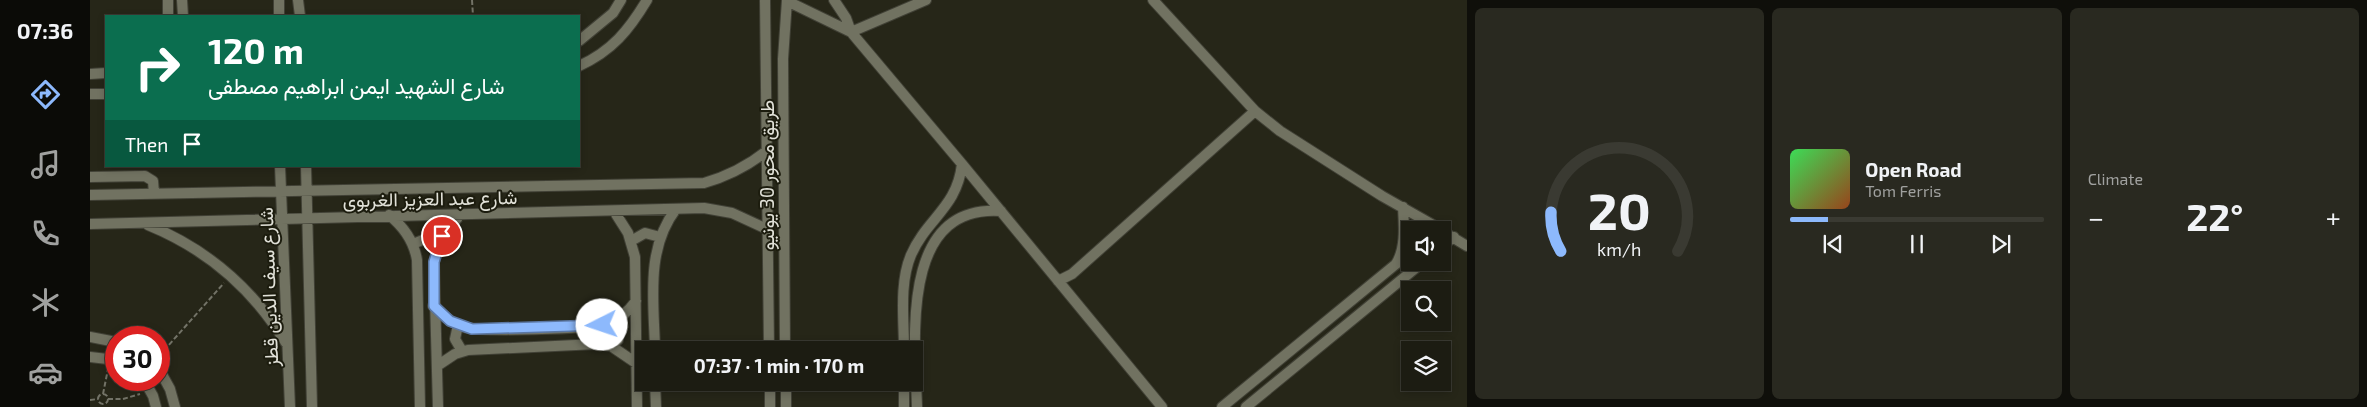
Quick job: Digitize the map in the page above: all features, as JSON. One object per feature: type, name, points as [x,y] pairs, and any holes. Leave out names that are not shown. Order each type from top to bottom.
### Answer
[{"type":"street","points":[[168,0],[168,15]]},
{"type":"street","points":[[182,0],[183,15]]},
{"type":"street","points":[[279,0],[280,15]]},
{"type":"street","points":[[298,0],[300,15]]},
{"type":"street","points":[[580,40],[613,13],[621,0]]},
{"type":"street","points":[[580,66],[597,58],[631,28],[647,0]]},
{"type":"street","name":"طريق محور 30 يونيو","points":[[765,0],[769,341]]},
{"type":"street","points":[[787,0],[850,32],[962,164],[1162,407]]},
{"type":"street","name":"طريق محور 30 يونيو","points":[[785,341],[783,59],[787,0]]},
{"type":"street","points":[[834,0],[846,18],[850,32]]},
{"type":"street","points":[[850,32],[926,0]]},
{"type":"street","points":[[1153,0],[1255,111],[1280,131],[1427,221]]},
{"type":"street","points":[[90,74],[105,73]]},
{"type":"street","points":[[90,94],[105,94]]},
{"type":"street","points":[[1058,281],[1072,274],[1255,111]]},
{"type":"street","name":"شارع عبد العزيز الغربوى","points":[[90,195],[704,183],[728,176],[742,169],[768,150]]},
{"type":"street","points":[[904,341],[904,289],[910,256],[919,240],[955,193],[960,180],[962,164]]},
{"type":"street","name":"شارع سيف الدين قطز","points":[[280,167],[290,407]]},
{"type":"street","points":[[306,167],[312,407]]},
{"type":"street","points":[[90,177],[148,177],[153,181],[154,193]]},
{"type":"street","points":[[1222,407],[1396,264],[1400,258],[1403,240],[1403,207]]},
{"type":"street","name":"شارع عبد العزيز الغربوى","points":[[90,224],[704,208],[723,210],[750,220],[767,229]]},
{"type":"street","points":[[655,341],[654,268],[660,237],[676,209]]},
{"type":"street","points":[[614,211],[624,225],[631,241],[635,258],[636,341]]},
{"type":"street","points":[[918,407],[915,323],[919,280],[925,262],[937,239],[959,218],[973,212],[1001,211]]},
{"type":"street","points":[[438,407],[434,262],[438,244],[447,228],[460,215]]},
{"type":"street","points":[[389,216],[402,228],[413,244],[418,267],[420,407]]},
{"type":"street","points":[[142,223],[180,240],[231,275],[262,308],[288,345]]},
{"type":"street","points":[[631,241],[645,233],[660,237]]},
{"type":"street","points":[[1451,235],[1467,246]]},
{"type":"street","points":[[413,244],[425,239],[438,244]]},
{"type":"street","points":[[1246,407],[1412,271]]},
{"type":"street","points":[[434,306],[444,317],[458,325],[479,329],[596,326],[612,321],[625,313],[636,301]]},
{"type":"street","points":[[611,346],[618,340],[620,332],[612,321]]},
{"type":"street","points":[[458,325],[455,339],[462,351]]},
{"type":"street","points":[[90,337],[105,340]]},
{"type":"street","points":[[437,366],[462,351],[598,344],[611,346],[635,362]]},
{"type":"street","points":[[90,357],[105,358]]},
{"type":"street","points":[[170,389],[175,407]]},
{"type":"street","points":[[151,391],[156,407]]},
{"type":"street","points":[[637,391],[637,407]]},
{"type":"street","points":[[655,391],[656,407]]},
{"type":"street","points":[[770,391],[770,407]]},
{"type":"street","points":[[786,391],[786,407]]},
{"type":"street","points":[[904,391],[904,407]]},
{"type":"path","points":[[472,0],[473,15]]},
{"type":"path","points":[[170,344],[231,275]]},
{"type":"path","points":[[90,400],[98,398],[103,394],[105,387]]},
{"type":"path","points":[[98,398],[102,405],[108,399],[130,398],[146,391]]},
{"type":"path","points":[[103,394],[108,399]]},
{"type":"route","points":[[442,236],[435,252],[434,306],[450,321],[472,329],[602,325]]}]
